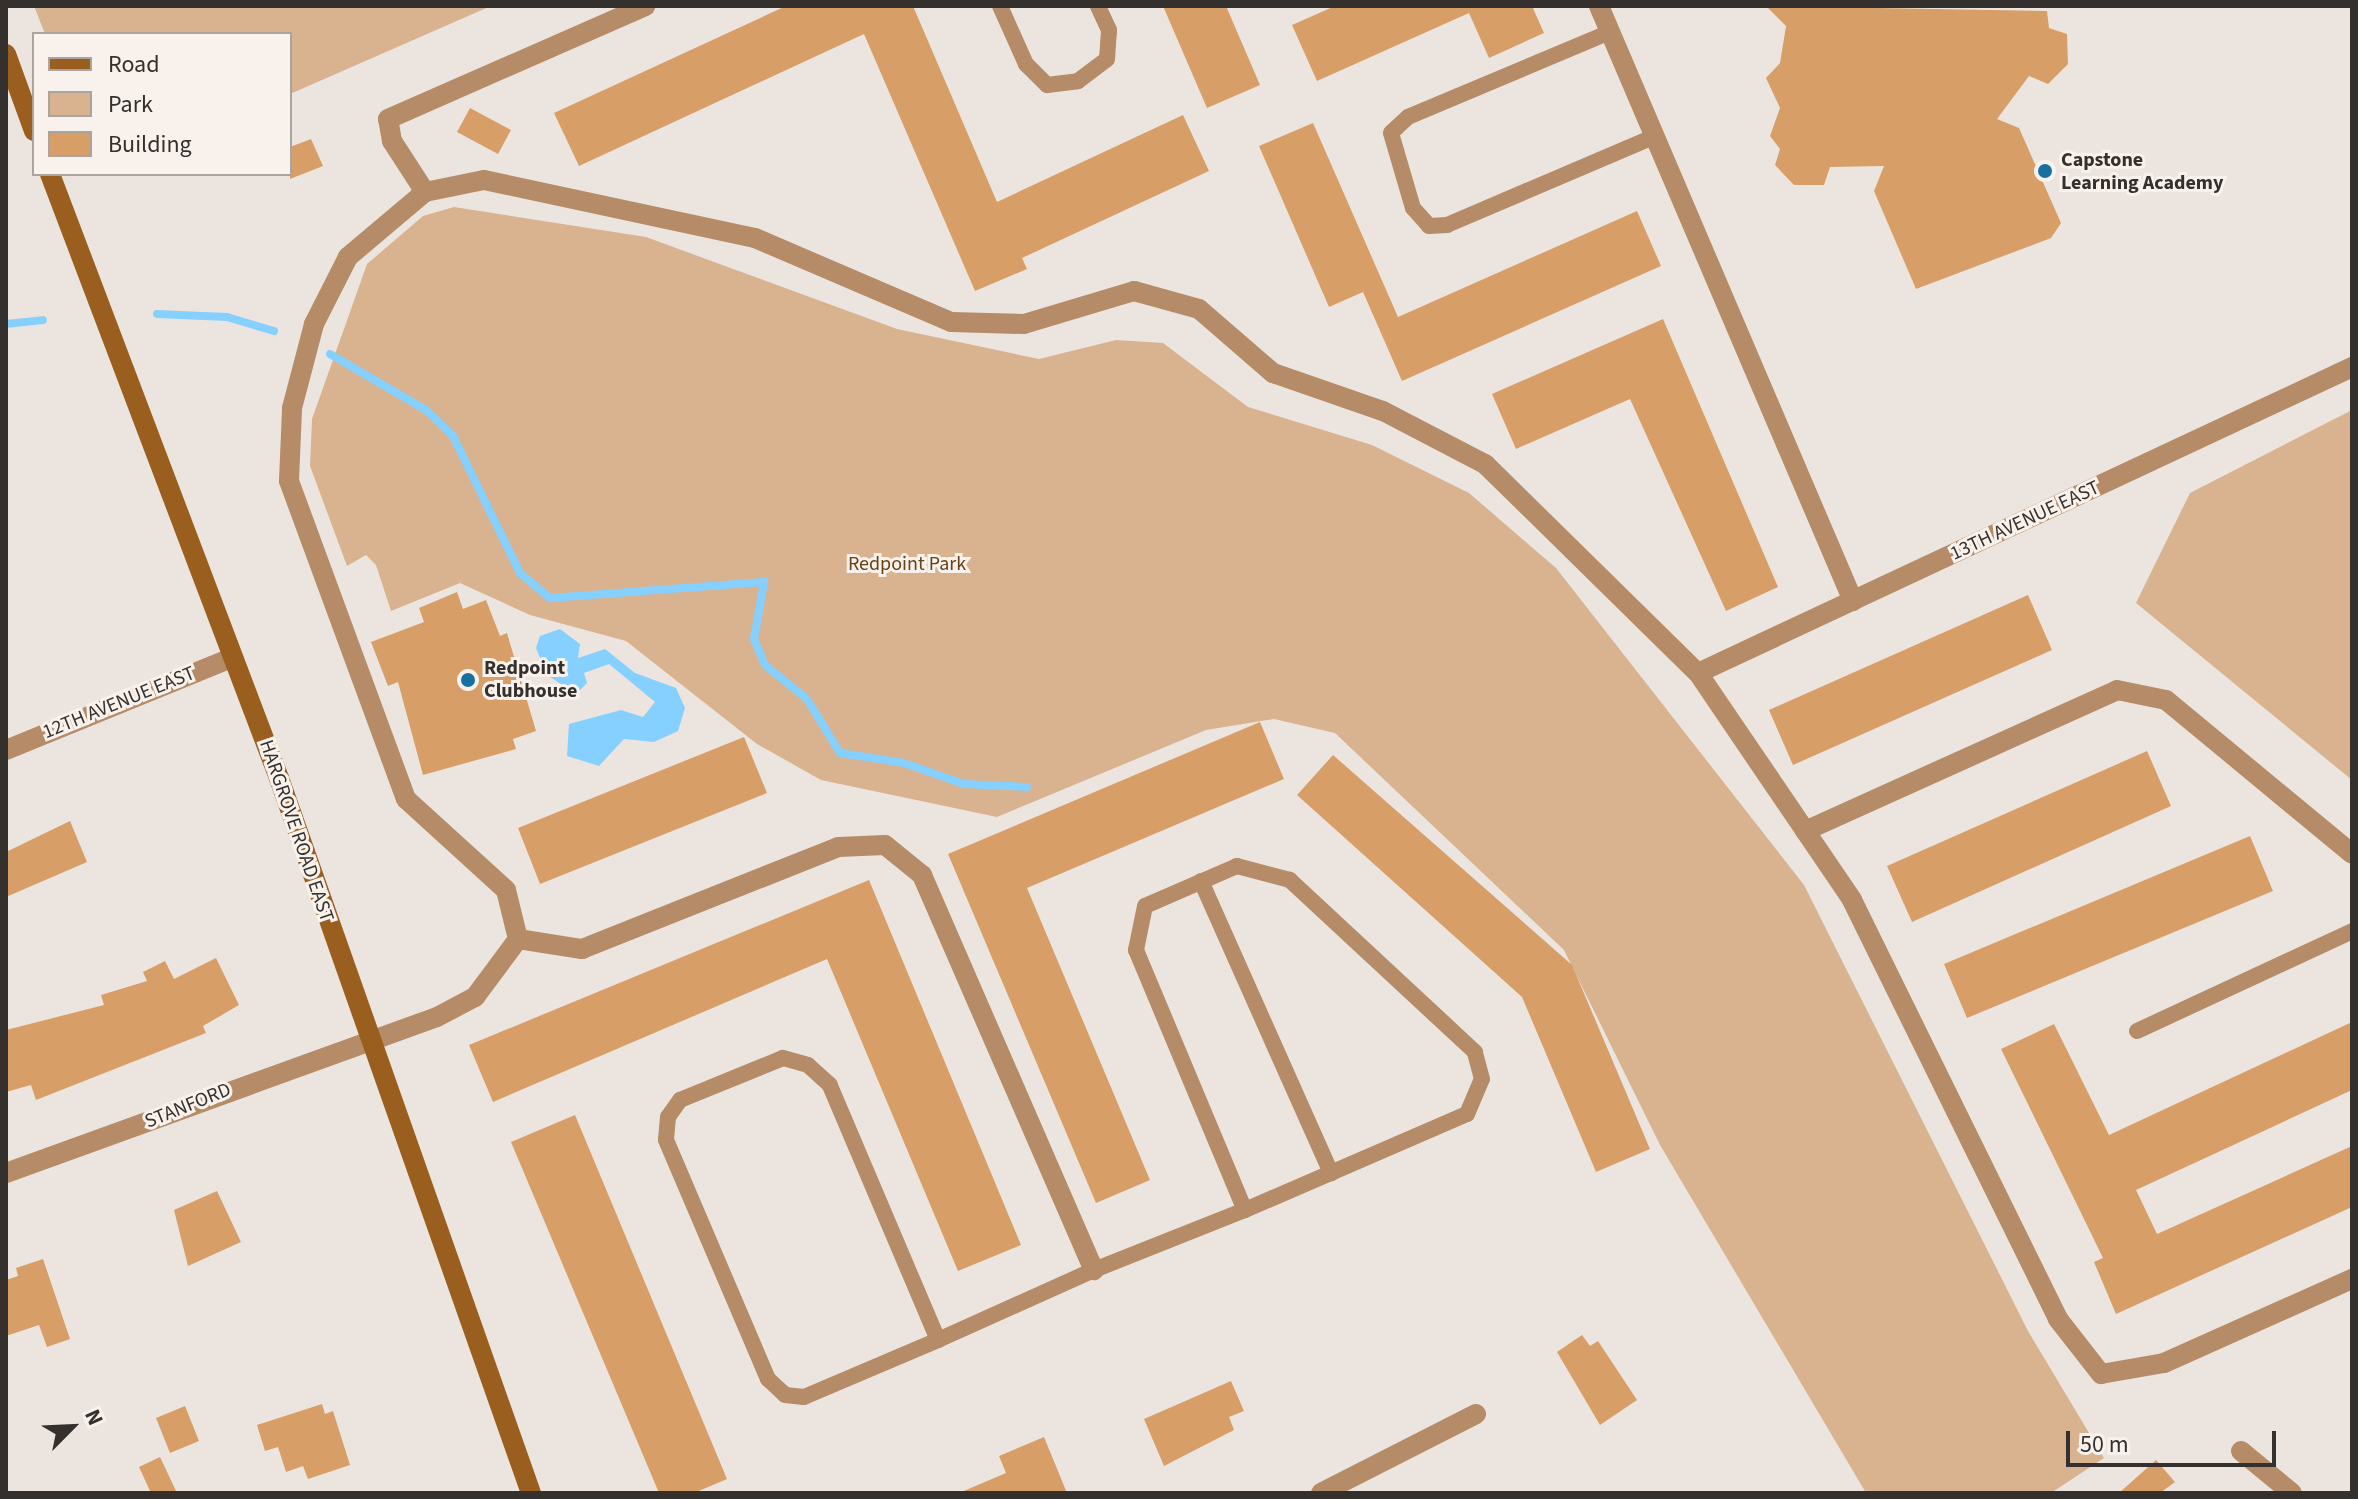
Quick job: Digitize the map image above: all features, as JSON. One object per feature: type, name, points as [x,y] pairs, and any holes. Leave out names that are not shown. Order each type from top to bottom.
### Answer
[{"type":"main road","points":[[6,54],[32,126]]},
{"type":"main road","name":"HARGROVE ROAD EAST","points":[[51,176],[232,658],[531,1493]]},
{"type":"street","points":[[425,192],[392,141],[388,119],[645,6]]},
{"type":"street","points":[[1599,6],[1853,601]]},
{"type":"street","points":[[1094,1270],[922,875],[885,845],[838,847],[582,949],[518,939],[506,890],[406,799],[289,481],[292,408],[314,324],[348,257],[425,192],[484,180],[755,238],[951,322],[1024,324],[1134,291],[1199,309],[1273,373],[1383,411],[1485,464],[1698,673],[1852,900],[2058,1319],[2101,1374],[2164,1363],[2352,1279]]},
{"type":"street","name":"13TH AVENUE EAST","points":[[1698,673],[2352,367]]},
{"type":"street","name":"12TH AVENUE EAST","points":[[6,750],[232,658]]},
{"type":"street","points":[[1805,831],[2117,690],[2166,700],[2352,854]]},
{"type":"street","name":"STANFORD","points":[[6,1173],[475,997],[518,939]]},
{"type":"street","points":[[1321,1493],[1476,1414]]},
{"type":"street","points":[[2241,1451],[2292,1493]]},
{"type":"lane","points":[[1000,6],[1026,64],[1047,85],[1078,81],[1107,59],[1109,30],[1098,6]]},
{"type":"lane","points":[[1610,32],[1408,117],[1391,133],[1413,208],[1429,226],[1447,225],[1656,136]]},
{"type":"lane","points":[[938,1340],[830,1085],[808,1065],[783,1058],[680,1100],[668,1117],[666,1140],[768,1379],[785,1395],[804,1397],[938,1340],[1094,1270],[1245,1210],[1467,1114],[1482,1079],[1475,1052],[1290,880],[1237,866],[1145,906],[1136,950],[1245,1210]]},
{"type":"lane","points":[[1201,881],[1331,1173]]},
{"type":"lane","points":[[2137,1031],[2352,931]]},
{"type":"green space","points":[[34,6],[491,6],[292,93],[292,32],[44,32]]},
{"type":"green space","name":"Redpoint Park","points":[[454,207],[646,237],[897,329],[1039,359],[1116,340],[1163,343],[1248,407],[1372,445],[1469,493],[1556,568],[1804,885],[2028,1331],[2104,1458],[2051,1493],[1866,1493],[1660,1145],[1564,950],[1335,733],[1274,719],[1206,730],[997,817],[821,780],[757,744],[626,641],[530,615],[460,583],[391,611],[376,565],[366,555],[347,566],[310,466],[312,419],[367,264],[423,216]]},
{"type":"green space","points":[[2352,410],[2352,780],[2136,603],[2190,493]]},
{"type":"water","points":[[560,629],[580,644],[578,658],[605,649],[635,673],[676,688],[685,708],[678,731],[654,742],[624,739],[599,766],[567,756],[569,724],[621,710],[643,717],[655,702],[609,664],[584,673],[587,683],[576,694],[547,675],[536,648],[540,636]]},
{"type":"building","points":[[786,6],[913,6],[997,202],[1183,115],[1209,171],[1022,258],[1027,269],[975,291],[864,34],[579,166],[554,113]]},
{"type":"building","points":[[1163,6],[1226,6],[1260,85],[1207,108]]},
{"type":"building","points":[[1335,6],[1532,6],[1544,33],[1489,58],[1469,13],[1317,81],[1292,25]]},
{"type":"building","points":[[1766,6],[2047,11],[2049,28],[2067,34],[2068,64],[2048,84],[2029,76],[1997,119],[2019,128],[2061,223],[2051,238],[1916,289],[1874,191],[1884,166],[1830,167],[1824,185],[1794,185],[1775,165],[1780,149],[1770,136],[1780,108],[1766,78],[1780,63],[1786,26]]},
{"type":"building","points":[[470,108],[511,130],[498,154],[457,132]]},
{"type":"building","points":[[1313,123],[1398,317],[1637,211],[1661,266],[1402,381],[1363,292],[1329,307],[1259,146]]},
{"type":"building","points":[[311,139],[323,166],[290,179],[292,146]]},
{"type":"building","points":[[1663,319],[1778,587],[1726,611],[1630,399],[1516,449],[1492,394]]},
{"type":"building","name":"Redpoint Clubhouse","points":[[457,592],[463,609],[486,600],[500,636],[507,633],[536,731],[513,739],[516,749],[423,775],[398,682],[388,686],[371,642],[424,622],[419,608]]},
{"type":"building","points":[[2028,595],[2052,650],[1793,765],[1769,710]]},
{"type":"building","points":[[1260,722],[1284,779],[1027,888],[1150,1180],[1096,1203],[948,854]]},
{"type":"building","points":[[744,737],[767,793],[540,884],[518,828]]},
{"type":"building","points":[[2147,751],[2171,806],[1912,922],[1887,866]]},
{"type":"building","points":[[1333,755],[1572,965],[1650,1149],[1596,1172],[1522,997],[1297,795]]},
{"type":"building","points":[[70,821],[87,862],[6,897],[6,852]]},
{"type":"building","points":[[2250,836],[2273,891],[1967,1018],[1944,964]]},
{"type":"building","points":[[869,880],[1021,1245],[958,1271],[827,959],[493,1102],[469,1045]]},
{"type":"building","points":[[216,958],[239,1005],[203,1026],[206,1033],[36,1100],[31,1085],[6,1092],[6,1030],[104,1005],[101,995],[147,981],[143,972],[165,961],[174,979]]},
{"type":"building","points":[[2352,1022],[2352,1090],[2136,1190],[2157,1234],[2352,1146],[2352,1207],[2116,1314],[2094,1262],[2103,1258],[2001,1049],[2054,1024],[2109,1135]]},
{"type":"building","points":[[575,1115],[727,1479],[694,1493],[659,1493],[511,1142]]},
{"type":"building","points":[[217,1191],[241,1242],[188,1266],[174,1210]]},
{"type":"building","points":[[43,1259],[70,1339],[47,1347],[39,1325],[6,1336],[6,1280],[18,1276],[16,1268]]},
{"type":"building","points":[[1582,1335],[1590,1346],[1598,1341],[1637,1400],[1600,1425],[1557,1352]]},
{"type":"building","points":[[1231,1381],[1244,1411],[1229,1417],[1234,1430],[1164,1466],[1144,1419]]},
{"type":"building","points":[[322,1404],[325,1414],[333,1411],[350,1465],[308,1479],[303,1466],[286,1472],[278,1447],[265,1451],[257,1425]]},
{"type":"building","points":[[185,1406],[199,1441],[170,1453],[156,1418]]},
{"type":"building","points":[[1044,1437],[1067,1493],[959,1493],[1006,1473],[999,1456]]},
{"type":"building","points":[[160,1457],[177,1493],[151,1493],[139,1467]]},
{"type":"building","points":[[2156,1460],[2175,1482],[2160,1493],[2119,1493]]},
{"type":"waterway","points":[[157,314],[227,317],[274,331]]},
{"type":"waterway","points":[[6,324],[43,320]]},
{"type":"waterway","points":[[330,354],[426,410],[453,436],[520,573],[550,598],[764,582],[754,639],[765,665],[807,699],[840,753],[904,763],[964,784],[1027,787]]},
{"type":"place","name":"Capstone Learning Academy","points":[[2045,171]]},
{"type":"place","name":"Redpoint Clubhouse","points":[[468,680]]}]
